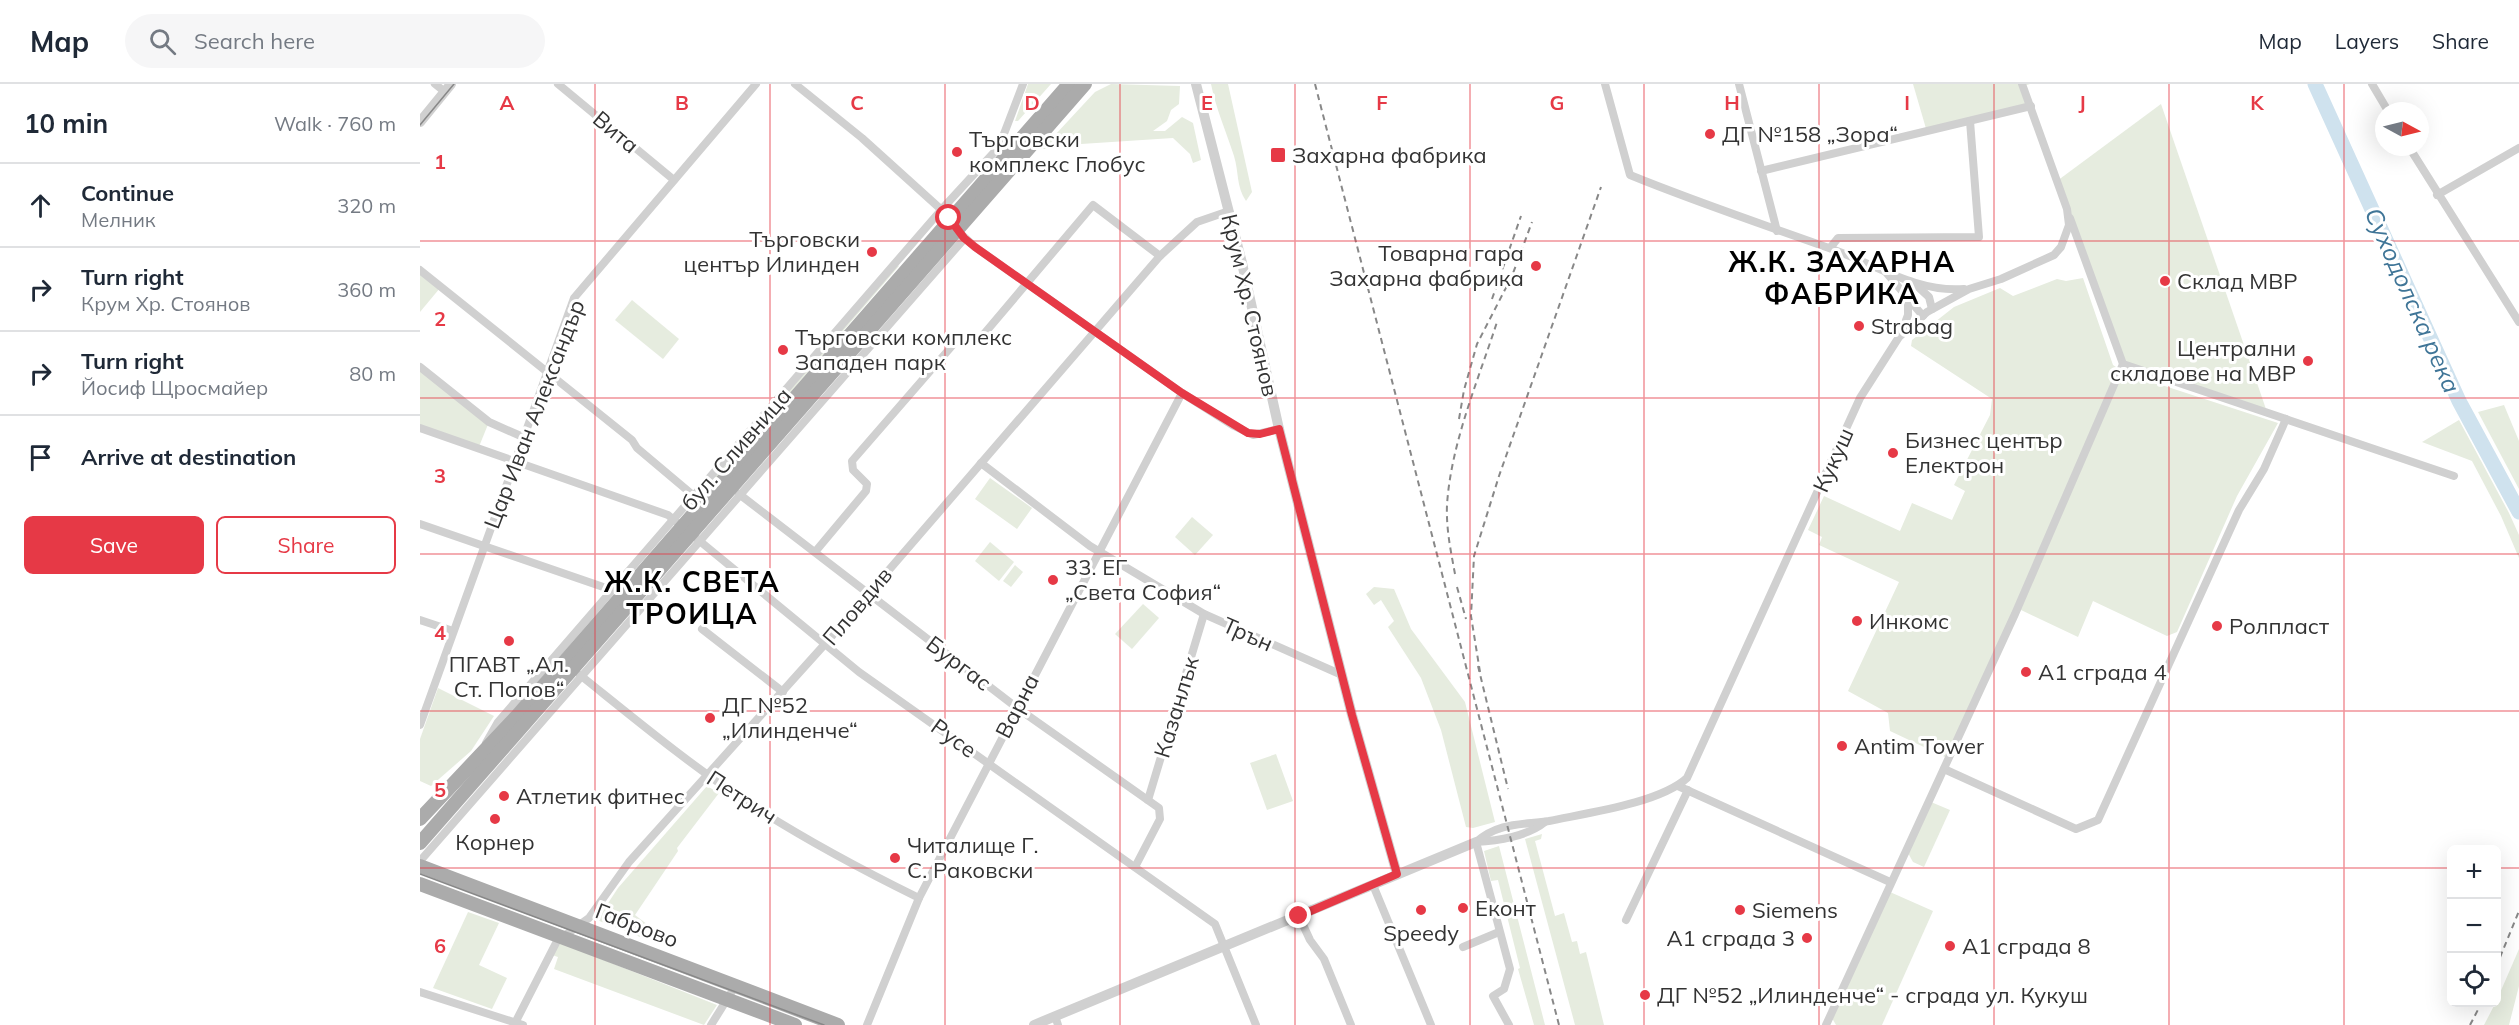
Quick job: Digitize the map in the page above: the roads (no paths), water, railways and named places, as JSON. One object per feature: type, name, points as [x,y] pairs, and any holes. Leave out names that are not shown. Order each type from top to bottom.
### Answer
[{"type":"main road","name":"бул. Сливница","points":[[420,819],[686,530],[953,224],[1069,84]]},
{"type":"main road","name":"бул. Сливница","points":[[953,224],[1085,84]]},
{"type":"main road","name":"бул. Сливница","points":[[421,856],[686,530]]},
{"type":"main road","name":"Габрово","points":[[421,856],[580,926],[838,1025]]},
{"type":"main road","name":"Габрово","points":[[420,884],[795,1025]]},
{"type":"street","points":[[420,122],[448,88],[435,84]]},
{"type":"street","name":"Вита","points":[[558,84],[674,180]]},
{"type":"street","name":"Цар Иван Александър","points":[[420,725],[574,298],[756,84]]},
{"type":"street","points":[[795,84],[953,224],[1026,283],[1182,393],[1248,433],[1260,434],[1279,429]]},
{"type":"street","points":[[999,147],[1023,84]]},
{"type":"street","name":"Крум Хр. Стоянов","points":[[1196,84],[1229,211],[1279,429],[1342,675],[1397,874]]},
{"type":"street","points":[[1605,84],[1630,176],[1777,231],[1830,248],[1911,281],[1941,290],[1969,289]]},
{"type":"street","points":[[1739,84],[1777,231]]},
{"type":"street","name":"Кукуш","points":[[1678,786],[1687,778],[1697,759],[1860,398],[1899,337],[1932,309],[1969,289],[2001,279],[2054,255],[2066,237],[2067,209],[2022,84]]},
{"type":"street","points":[[2372,84],[2383,102]]},
{"type":"street","points":[[1761,171],[2031,106]]},
{"type":"street","points":[[1830,248],[1838,238],[1980,237],[1970,121]]},
{"type":"street","name":"бул. Сливница","points":[[478,758],[498,722],[612,591],[686,530],[739,494],[953,224],[999,147],[1008,145],[1029,131]]},
{"type":"street","points":[[2437,195],[2519,148]]},
{"type":"street","points":[[2414,156],[2519,322]]},
{"type":"street","points":[[815,552],[866,491],[867,484],[853,470],[852,461],[958,339],[978,340],[1093,205],[1160,256]]},
{"type":"street","points":[[1826,1025],[2014,614],[2122,364],[2067,209]]},
{"type":"street","name":"Пловдив","points":[[517,1024],[555,944],[562,936],[589,918],[629,862],[783,692],[1160,256],[1197,222],[1229,211]]},
{"type":"street","name":"бул. Сливница","points":[[421,856],[580,675],[686,530],[694,496],[953,224]]},
{"type":"street","points":[[420,270],[632,440],[637,448],[694,496]]},
{"type":"street","points":[[1884,270],[1923,316]]},
{"type":"street","points":[[1911,281],[1929,297],[1932,309]]},
{"type":"street","points":[[1899,337],[1908,315],[1908,300]]},
{"type":"street","points":[[2122,364],[2454,476]]},
{"type":"street","points":[[420,367],[489,422],[523,436]]},
{"type":"street","name":"Варна","points":[[867,1025],[919,898],[1016,707],[1182,393]]},
{"type":"street","points":[[1944,769],[2076,829],[2098,820],[2239,510],[2264,469],[2286,418]]},
{"type":"street","name":"Русе","points":[[420,428],[668,515],[825,644],[1215,924],[1256,1025]]},
{"type":"street","name":"Трън","points":[[981,463],[1098,550],[1204,615],[1342,675]]},
{"type":"street","name":"Бургас","points":[[739,494],[1016,707],[1148,800]]},
{"type":"street","points":[[420,524],[612,591]]},
{"type":"street","name":"Казанлък","points":[[1148,800],[1204,615]]},
{"type":"street","points":[[420,620],[453,632]]},
{"type":"street","points":[[702,629],[783,692]]},
{"type":"street","name":"Петрич","points":[[580,675],[707,775],[748,803],[859,868],[919,898]]},
{"type":"street","points":[[1034,1025],[1057,1021],[1224,947],[1476,842],[1488,832],[1536,820],[1545,822],[1646,798],[1678,786],[1890,882]]},
{"type":"street","points":[[1626,920],[1688,790]]},
{"type":"street","points":[[1135,867],[1162,815],[1159,808],[1148,800]]},
{"type":"street","points":[[1476,842],[1510,969],[1504,989],[1493,996],[1509,1025]]},
{"type":"street","points":[[1373,885],[1431,1025]]},
{"type":"street","points":[[1299,916],[1310,940],[1324,959],[1350,1025]]},
{"type":"street","points":[[1462,947],[1499,932]]},
{"type":"street","points":[[711,1025],[736,985]]},
{"type":"street","points":[[420,992],[517,1024]]},
{"type":"waterway","name":"Суходолска река","points":[[2315,84],[2459,401],[2519,512]]},
{"type":"tram line","points":[[420,125],[454,84]]},
{"type":"tram line","points":[[420,874],[824,1025]]},
{"type":"railway","points":[[1315,84],[1559,1025]]},
{"type":"railway","points":[[1480,672],[1471,616],[1474,556],[1499,476],[1601,187]]},
{"type":"railway","points":[[1492,299],[1521,216]]},
{"type":"railway","points":[[1459,419],[1464,390],[1477,344],[1512,276],[1532,222]]},
{"type":"railway","points":[[1455,574],[1447,523],[1450,482],[1466,412],[1497,322]]},
{"type":"railway","points":[[1457,587],[1466,619]]},
{"type":"railway","points":[[1478,666],[1508,789]]},
{"type":"railway","points":[[2501,955],[2519,911]]},
{"type":"railway","points":[[2470,1025],[2479,1007]]},
{"type":"place","name":"ДГ №158 „Зора“","points":[[1710,134]]},
{"type":"place","name":"Търговски комплекс Глобус","points":[[957,152]]},
{"type":"place","name":"Захарна фабрика","points":[[1278,155]]},
{"type":"place","name":"Търговски център Илинден","points":[[872,252]]},
{"type":"place","name":"Товарна гара Захарна фабрика","points":[[1536,266]]},
{"type":"place","name":"Склад МВР","points":[[2165,281]]},
{"type":"place","name":"Strabag","points":[[1859,326]]},
{"type":"place","name":"Търговски комплекс Западен парк","points":[[783,350]]},
{"type":"place","name":"Централни складове на МВР","points":[[2308,361]]},
{"type":"place","name":"Бизнес център Електрон","points":[[1893,453]]},
{"type":"place","name":"33. ЕГ „Света София“","points":[[1053,580]]},
{"type":"place","name":"Инкомс","points":[[1857,621]]},
{"type":"place","name":"Ролпласт","points":[[2217,626]]},
{"type":"place","name":"ПГАВТ „Ал. Ст. Попов“","points":[[509,641]]},
{"type":"place","name":"А1 сграда 4","points":[[2026,672]]},
{"type":"place","name":"ДГ №52 „Илинденче“","points":[[710,718]]},
{"type":"place","name":"Antim Tower","points":[[1842,746]]},
{"type":"place","name":"Атлетик фитнес","points":[[504,796]]},
{"type":"place","name":"Корнер","points":[[495,819]]},
{"type":"place","name":"Читалище Г. С. Раковски","points":[[895,858]]},
{"type":"place","name":"Еконт","points":[[1463,908]]},
{"type":"place","name":"Speedy","points":[[1421,910]]},
{"type":"place","name":"Siemens","points":[[1740,910]]},
{"type":"place","name":"А1 сграда 3","points":[[1807,938]]},
{"type":"place","name":"А1 сграда 8","points":[[1950,946]]},
{"type":"place","name":"ДГ №52 „Илинденче“ - сграда ул. Кукуш","points":[[1645,995]]},
{"type":"district","name":"Ж.К. ЗАХАРНА ФАБРИКА","points":[[1842,277]]},
{"type":"district","name":"Ж.К. СВЕТА ТРОИЦА","points":[[692,597]]}]
